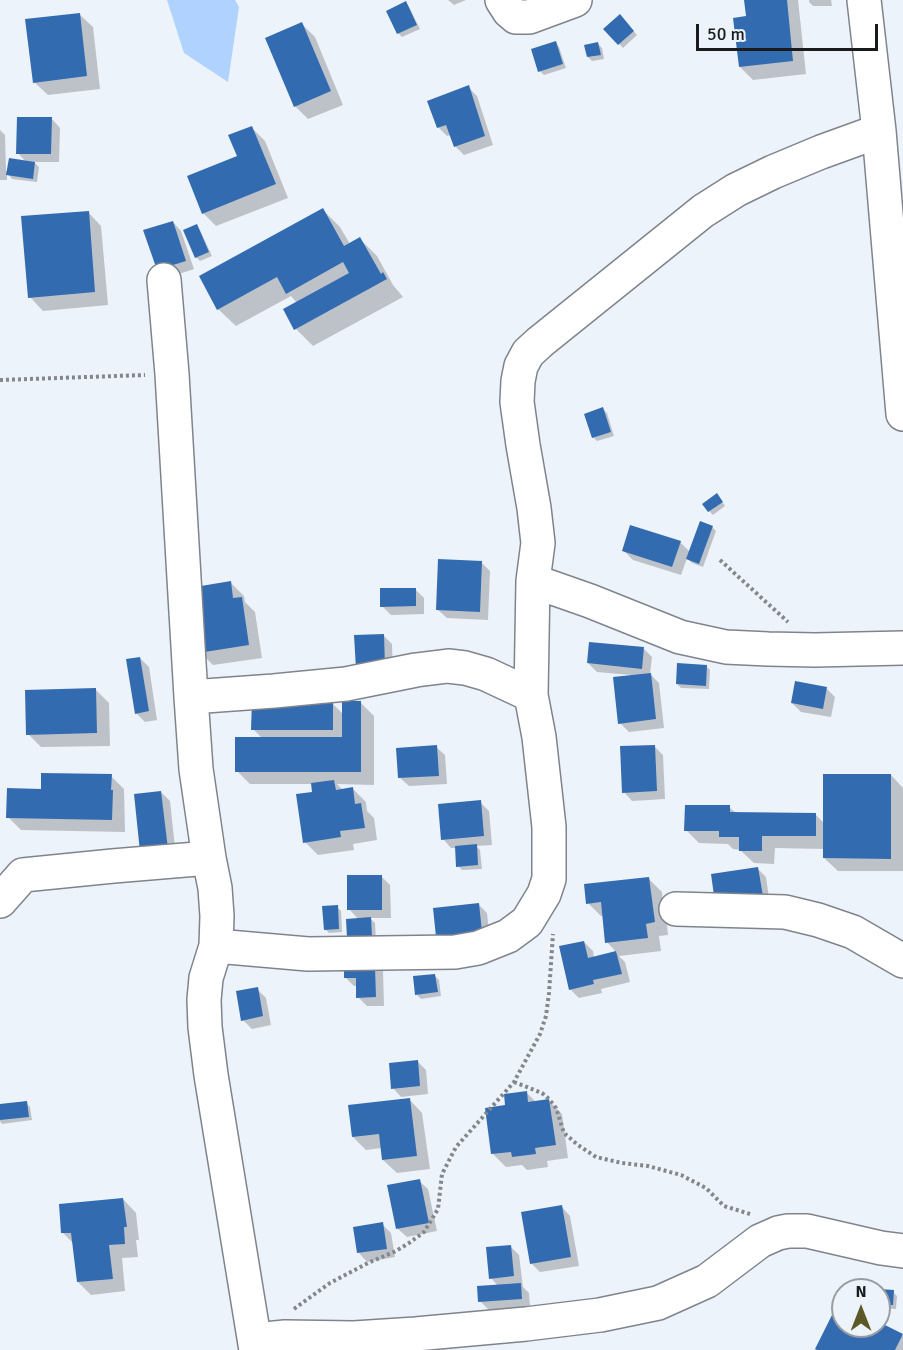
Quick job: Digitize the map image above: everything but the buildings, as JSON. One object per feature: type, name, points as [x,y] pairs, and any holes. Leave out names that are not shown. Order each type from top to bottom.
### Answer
[{"type":"street","points":[[502,0],[516,17],[529,17],[575,0]]},
{"type":"street","points":[[864,0],[879,132],[903,414]]},
{"type":"street","points":[[216,946],[308,954],[455,952],[478,948],[508,936],[527,922],[544,894],[549,879],[549,827],[539,737],[531,695],[533,581],[538,543],[517,402],[521,366],[528,353],[711,206],[773,171],[879,132]]},
{"type":"street","points":[[164,280],[172,374],[196,769],[216,897],[216,946],[206,978],[204,1000],[206,1026],[212,1075],[265,1342],[354,1338],[526,1324],[600,1315],[658,1303],[706,1281],[760,1241],[788,1231],[807,1231],[903,1251]]},
{"type":"street","points":[[533,581],[590,601],[680,638],[726,647],[768,650],[903,648]]},
{"type":"street","points":[[191,697],[346,684],[448,666],[486,674],[531,695]]},
{"type":"street","points":[[0,902],[23,875],[209,858]]},
{"type":"street","points":[[676,909],[785,912],[853,932],[903,961]]},
{"type":"path","points":[[0,380],[172,374]]},
{"type":"path","points":[[720,560],[788,621],[815,650]]},
{"type":"path","points":[[265,1342],[285,1324],[292,1310],[330,1284],[409,1244],[424,1232],[438,1209],[442,1174],[456,1147],[514,1082],[540,1034],[546,1017],[554,924]]},
{"type":"path","points":[[514,1082],[542,1093],[549,1099],[556,1108],[564,1133],[596,1157],[648,1166],[681,1175],[706,1188],[724,1206],[774,1220],[788,1231]]},
{"type":"shaded area","points":[[167,0],[235,0],[239,7],[228,82],[184,53]]}]
